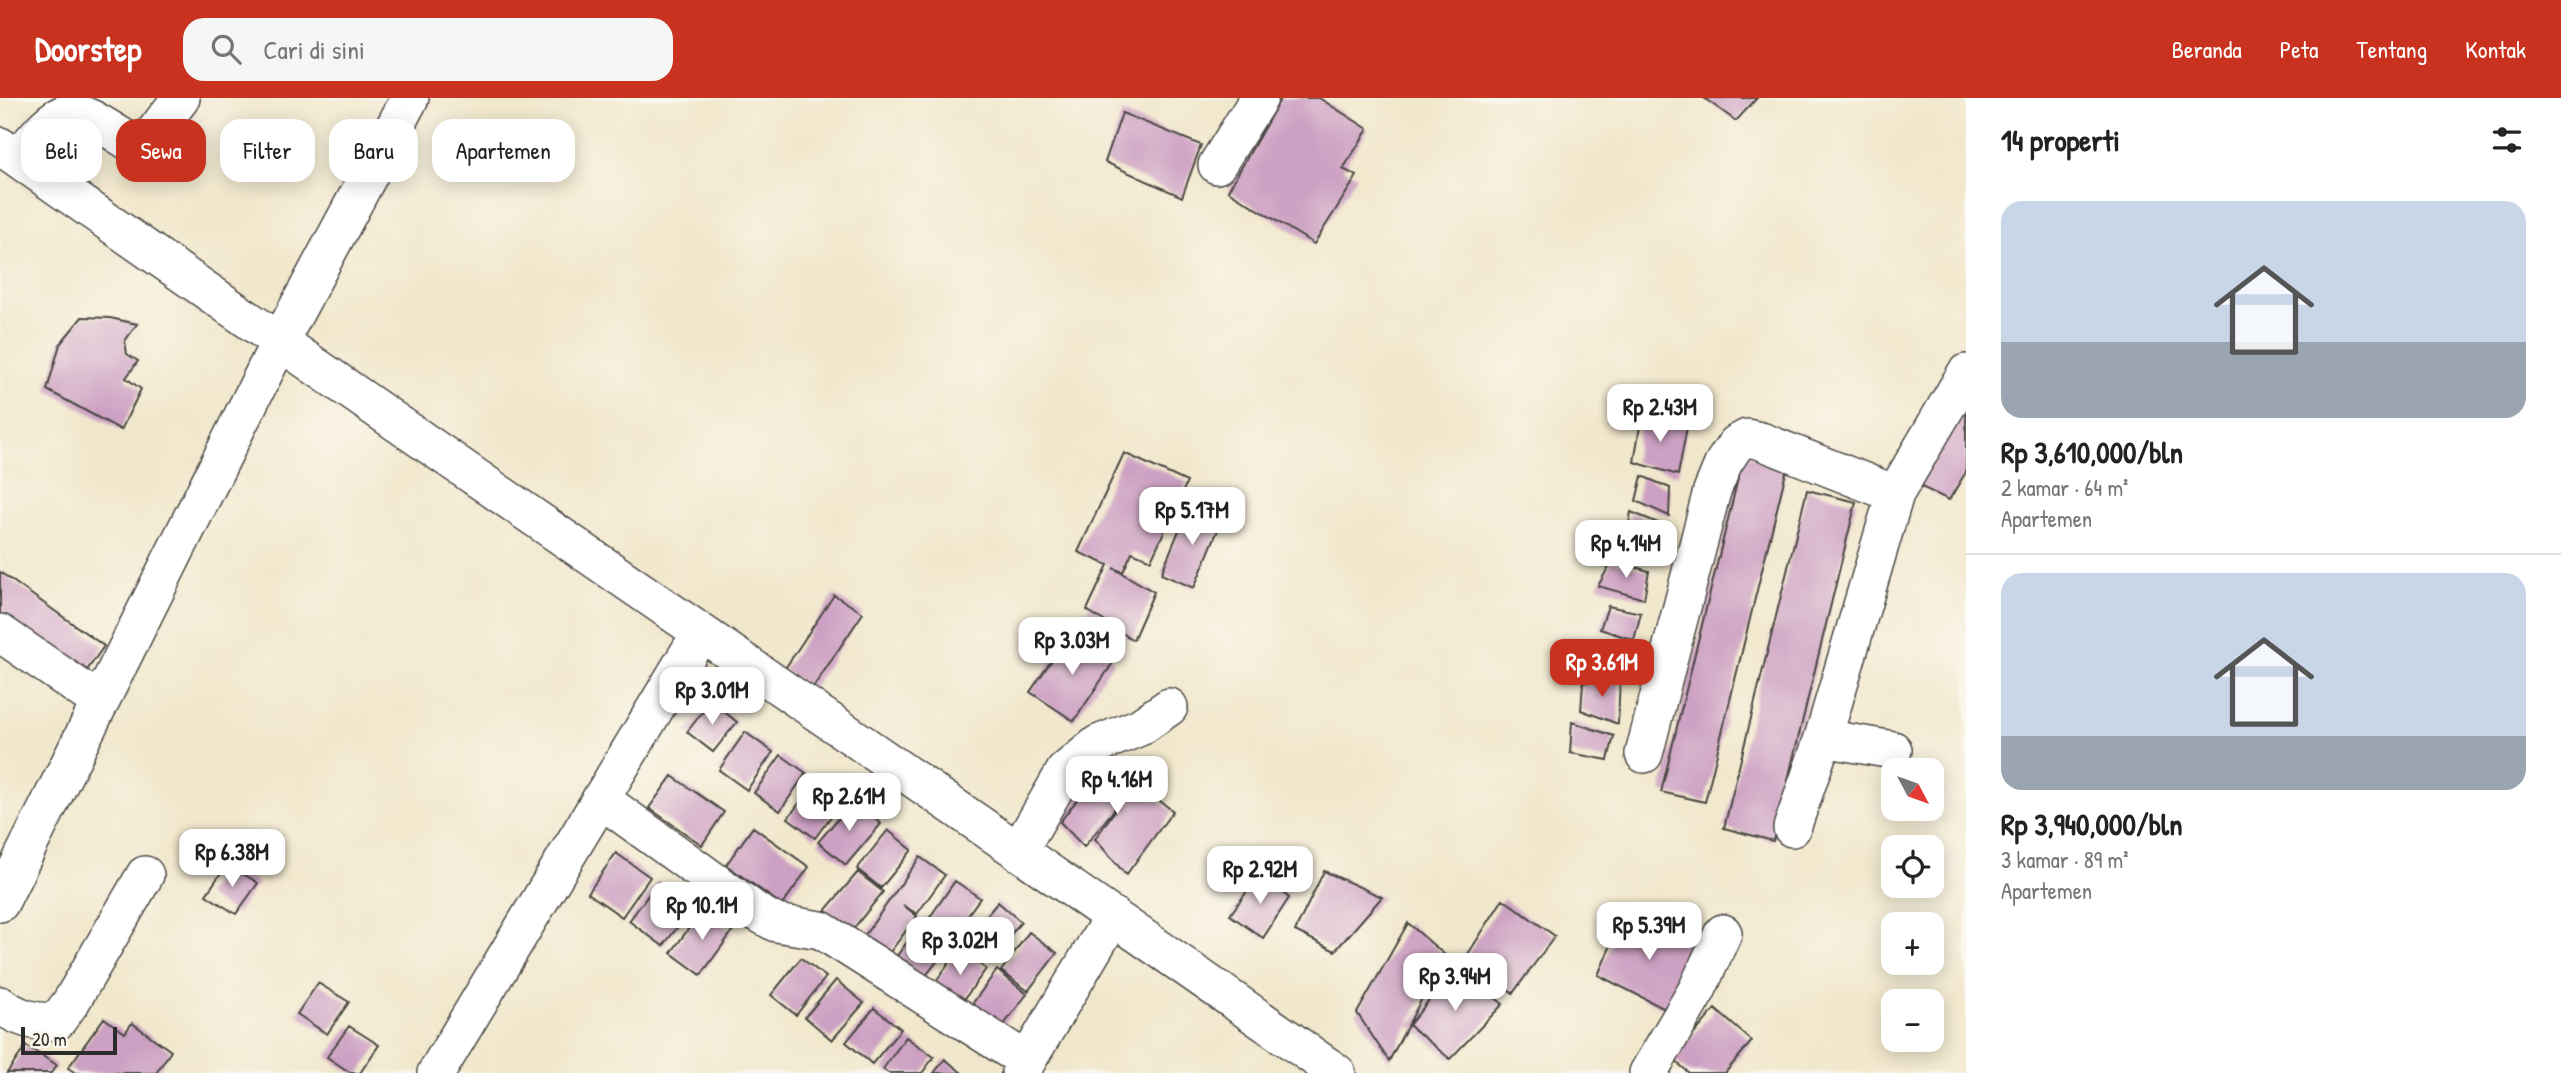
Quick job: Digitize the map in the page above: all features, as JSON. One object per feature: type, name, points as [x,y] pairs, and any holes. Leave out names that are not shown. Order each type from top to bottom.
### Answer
[{"type":"street","points":[[181,98],[151,137],[133,144],[79,110],[57,112],[9,152],[699,634],[1113,916],[1337,1073]]},
{"type":"street","points":[[0,903],[279,341],[410,98]]},
{"type":"street","points":[[1217,165],[1259,98]]},
{"type":"street","points":[[1791,828],[1823,738],[1895,495],[1966,373]]},
{"type":"street","points":[[1644,754],[1712,491],[1736,444],[1747,438],[1761,441],[1895,495]]},
{"type":"street","points":[[0,633],[100,702]]},
{"type":"street","points":[[436,1073],[602,800],[699,634]]},
{"type":"street","points":[[1018,852],[1065,771],[1098,744],[1140,727],[1169,707]]},
{"type":"street","points":[[1823,738],[1893,750]]},
{"type":"street","points":[[602,800],[758,913],[776,923],[821,930],[1024,1067],[1113,916]]},
{"type":"street","points":[[0,1005],[16,1016],[39,1023],[57,1021],[71,1002],[145,874]]},
{"type":"street","points":[[1648,1073],[1697,990],[1723,933]]},
{"type":"building","points":[[1281,98],[1319,98],[1368,129],[1343,169],[1357,176],[1314,244],[1228,191]]},
{"type":"building","points":[[1704,98],[1757,98],[1736,121]]},
{"type":"building","points":[[1122,113],[1201,145],[1182,197],[1105,162]]},
{"type":"building","points":[[82,317],[110,318],[137,324],[125,341],[127,354],[138,361],[126,378],[141,389],[121,430],[47,390],[60,344]]},
{"type":"building","points":[[1966,392],[1966,472],[1949,500],[1911,482]]},
{"type":"building","points":[[1642,414],[1687,427],[1678,475],[1634,462]]},
{"type":"building","points":[[1124,453],[1187,482],[1151,560],[1132,552],[1123,572],[1113,568],[1154,592],[1133,640],[1087,610],[1108,565],[1078,552]]},
{"type":"building","points":[[1744,454],[1788,464],[1705,802],[1661,792]]},
{"type":"building","points":[[1642,476],[1670,488],[1669,516],[1636,501]]},
{"type":"building","points":[[1807,490],[1856,502],[1773,841],[1724,828]]},
{"type":"building","points":[[1189,506],[1222,520],[1194,588],[1161,574]]},
{"type":"building","points":[[1631,512],[1663,525],[1660,553],[1626,541]]},
{"type":"building","points":[[1612,561],[1649,571],[1644,599],[1598,586]]},
{"type":"building","points":[[0,572],[104,646],[83,676],[0,617]]},
{"type":"building","points":[[834,595],[863,613],[812,689],[784,670]]},
{"type":"building","points":[[1608,606],[1641,613],[1634,640],[1600,629]]},
{"type":"building","points":[[1071,632],[1114,661],[1074,721],[1030,692]]},
{"type":"building","points":[[1596,640],[1631,656],[1620,676],[1584,668]]},
{"type":"building","points":[[1620,676],[1618,724],[1581,710],[1583,683]]},
{"type":"building","points":[[711,701],[737,722],[713,752],[687,732]]},
{"type":"building","points":[[1572,722],[1614,736],[1608,760],[1570,753]]},
{"type":"building","points":[[745,732],[773,752],[747,790],[719,770]]},
{"type":"building","points":[[781,755],[806,773],[780,811],[754,793]]},
{"type":"building","points":[[1107,761],[1173,811],[1126,875],[1095,839],[1128,792],[1084,847],[1060,822]]},
{"type":"building","points":[[672,776],[724,812],[702,845],[649,808]]},
{"type":"building","points":[[817,780],[843,800],[815,838],[788,818]]},
{"type":"building","points":[[853,801],[881,824],[846,865],[818,842]]},
{"type":"building","points":[[753,827],[809,867],[782,905],[726,865]]},
{"type":"building","points":[[888,830],[912,850],[881,888],[857,869]]},
{"type":"building","points":[[616,853],[650,877],[622,917],[588,893]]},
{"type":"building","points":[[920,857],[945,875],[917,914],[903,905],[917,916],[884,960],[860,942]]},
{"type":"building","points":[[227,864],[258,883],[236,914],[206,895]]},
{"type":"building","points":[[1324,871],[1382,897],[1335,951],[1295,931]]},
{"type":"building","points":[[858,872],[883,892],[849,934],[823,913]]},
{"type":"building","points":[[1260,873],[1289,898],[1263,938],[1230,915]]},
{"type":"building","points":[[955,881],[980,898],[954,934],[930,917]]},
{"type":"building","points":[[658,882],[692,908],[663,946],[629,921]]},
{"type":"building","points":[[1503,899],[1555,936],[1513,993],[1468,954]]},
{"type":"building","points":[[998,902],[1021,922],[990,960],[966,940]]},
{"type":"building","points":[[702,910],[732,932],[701,975],[671,953]]},
{"type":"building","points":[[1624,915],[1698,943],[1673,1013],[1598,975]]},
{"type":"building","points":[[1408,923],[1445,955],[1389,1061],[1357,1013]]},
{"type":"building","points":[[920,925],[949,946],[921,982],[893,961]]},
{"type":"building","points":[[1029,932],[1057,953],[1028,991],[1001,971]]},
{"type":"building","points":[[959,950],[986,969],[960,1005],[933,985]]},
{"type":"building","points":[[801,958],[826,977],[796,1015],[771,995]]},
{"type":"building","points":[[1456,967],[1503,1004],[1450,1059],[1409,1025]]},
{"type":"building","points":[[997,970],[1027,994],[997,1034],[967,1011]]},
{"type":"building","points":[[836,980],[864,1003],[832,1040],[805,1017]]},
{"type":"building","points":[[318,983],[349,1002],[327,1034],[297,1014]]},
{"type":"building","points":[[874,1008],[901,1029],[872,1064],[846,1042]]},
{"type":"building","points":[[1715,1009],[1752,1041],[1725,1073],[1689,1073],[1673,1059]]},
{"type":"building","points":[[104,1018],[125,1033],[132,1023],[171,1051],[156,1073],[76,1073],[68,1068]]},
{"type":"building","points":[[349,1026],[379,1045],[360,1073],[351,1073],[327,1057]]},
{"type":"building","points":[[906,1037],[934,1057],[922,1073],[888,1073],[883,1069]]},
{"type":"building","points":[[26,1046],[57,1065],[51,1073],[7,1073]]},
{"type":"building","points":[[945,1059],[962,1073],[934,1073]]}]
